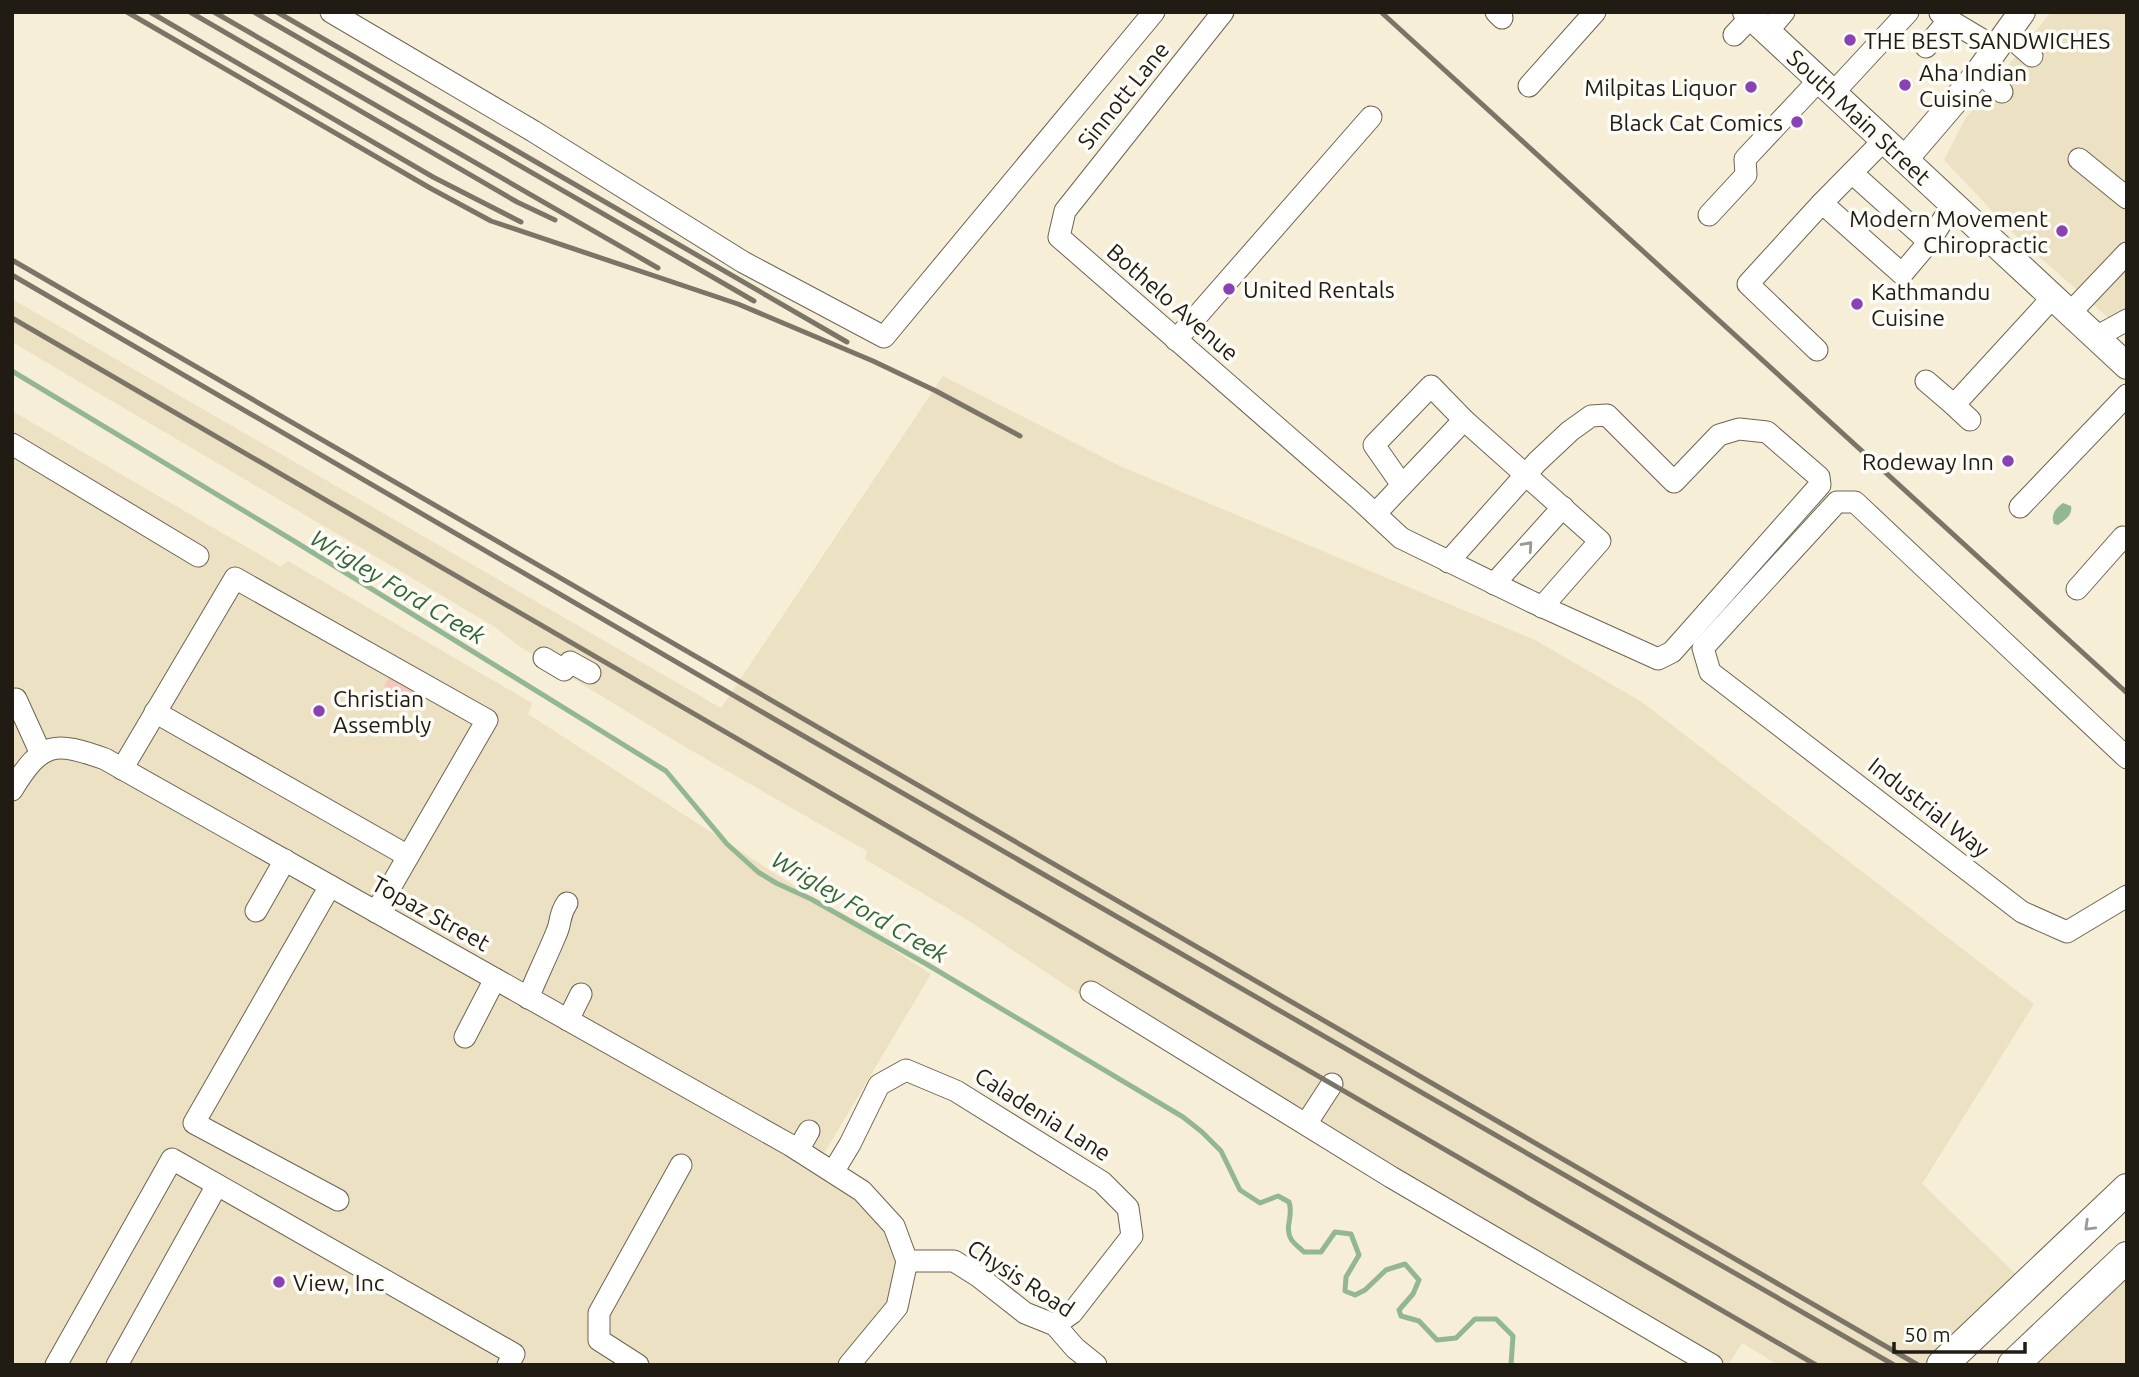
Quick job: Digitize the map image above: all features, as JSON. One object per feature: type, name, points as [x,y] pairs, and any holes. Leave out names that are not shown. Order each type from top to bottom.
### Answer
[{"type":"highway","points":[[1942,1365],[2127,1189]]},
{"type":"highway","points":[[2013,1365],[2127,1257]]},
{"type":"main road","points":[[1905,159],[1979,72],[2022,12]]},
{"type":"main road","name":"South Main Street","points":[[1756,22],[2127,366]]},
{"type":"street","points":[[331,12],[533,131],[743,262],[884,337],[1154,12]]},
{"type":"street","name":"Sinnott Lane","points":[[1065,211],[1223,12]]},
{"type":"street","points":[[1579,12],[1525,79],[1595,12]]},
{"type":"street","points":[[1709,215],[1746,175],[1745,159],[1908,12]]},
{"type":"street","points":[[1926,47],[1944,16],[2032,56]]},
{"type":"street","points":[[1979,72],[2002,92]]},
{"type":"street","points":[[1176,340],[1371,117]]},
{"type":"street","points":[[1816,350],[1748,284],[1884,139]]},
{"type":"street","points":[[2079,159],[2127,198]]},
{"type":"street","points":[[1852,173],[1929,242]]},
{"type":"street","points":[[1822,203],[1902,274],[1929,242],[1953,204]]},
{"type":"street","name":"Bothelo Avenue","points":[[1065,211],[1059,237],[1401,538],[1542,607],[1658,659],[1672,652],[1820,485],[1819,477],[1767,432],[1739,429],[1719,435],[1674,482],[1607,415],[1591,416],[1570,431],[1527,475]]},
{"type":"street","points":[[1954,405],[2062,305],[2127,253]]},
{"type":"street","points":[[2096,337],[2127,320]]},
{"type":"street","points":[[1926,380],[1970,420]]},
{"type":"street","points":[[1402,485],[1374,445],[1431,386],[1464,420],[1600,541],[1542,607]]},
{"type":"street","points":[[2020,507],[2127,395]]},
{"type":"street","points":[[1375,514],[1464,420]]},
{"type":"street","points":[[12,444],[198,556]]},
{"type":"street","points":[[1448,562],[1527,475]]},
{"type":"street","name":"Industrial Way","points":[[2127,758],[1855,502],[1838,502],[1703,648],[1710,672],[2022,912],[2067,932],[2127,896]]},
{"type":"street","points":[[1494,584],[1563,507]]},
{"type":"street","points":[[2077,589],[2123,537],[2127,541]]},
{"type":"street","points":[[122,769],[153,702],[235,578],[487,720],[376,912]]},
{"type":"street","points":[[544,658],[564,670],[570,662],[590,673]]},
{"type":"street","points":[[12,790],[18,767],[41,754],[16,699]]},
{"type":"street","points":[[153,702],[408,856]]},
{"type":"street","name":"Topaz Street","points":[[41,754],[57,747],[76,749],[105,759],[794,1147],[862,1191],[894,1226],[907,1261]]},
{"type":"street","points":[[256,911],[285,860]]},
{"type":"street","points":[[330,886],[194,1123],[338,1200]]},
{"type":"street","points":[[528,998],[558,931],[559,914],[567,903]]},
{"type":"street","points":[[465,1037],[495,979]]},
{"type":"street","points":[[1091,992],[1391,1177],[1712,1365]]},
{"type":"street","points":[[568,1020],[581,994]]},
{"type":"street","name":"Caladenia Lane","points":[[833,1172],[879,1085],[906,1070],[956,1091],[1102,1182],[1128,1208],[1132,1236],[1072,1313],[1055,1325]]},
{"type":"street","points":[[1306,1124],[1332,1084]]},
{"type":"street","points":[[794,1147],[809,1131]]},
{"type":"street","points":[[56,1365],[173,1159],[514,1354],[508,1365]]},
{"type":"street","points":[[638,1365],[599,1340],[600,1313],[681,1165]]},
{"type":"street","points":[[117,1365],[217,1185]]},
{"type":"street","points":[[849,1365],[897,1307],[907,1261]]},
{"type":"street","name":"Chysis Road","points":[[907,1261],[954,1261],[1025,1313],[1055,1325],[1075,1348],[1096,1365]]},
{"type":"shaded area","points":[[2051,12],[2127,12],[2127,334],[2019,239],[1944,160],[1965,119]]},
{"type":"shaded area","points":[[12,299],[721,708],[943,376],[1120,466],[1535,640],[1642,702],[2034,1004],[1922,1184],[2018,1276],[1924,1365],[1778,1365],[1742,1343],[1728,1365],[1698,1365],[1296,1131],[1152,1043],[969,921],[865,859],[867,851],[687,748],[519,646],[495,627],[12,342]]},
{"type":"shaded area","points":[[12,411],[281,567],[288,561],[532,703],[528,714],[931,974],[816,1167],[897,1220],[894,1304],[848,1365],[12,1365]]},
{"type":"shaded area","points":[[2063,503],[2071,506],[2071,512],[2061,523],[2054,524],[2054,512]]},
{"type":"shaded area","points":[[399,662],[433,683],[419,707],[384,686]]},
{"type":"shaded area","points":[[2127,1257],[2127,1365],[2013,1365]]},
{"type":"waterway","name":"Wrigley Ford Creek","points":[[12,371],[294,541],[666,771],[727,844],[758,872],[928,965],[1183,1117],[1221,1151],[1240,1190],[1260,1203],[1278,1196],[1289,1202],[1289,1234],[1304,1252],[1321,1252],[1335,1232],[1351,1234],[1359,1255],[1346,1277],[1345,1291],[1355,1295],[1365,1290],[1386,1270],[1405,1264],[1419,1280],[1413,1294],[1399,1310],[1401,1316],[1419,1321],[1437,1340],[1456,1338],[1475,1319],[1496,1319],[1513,1336],[1511,1365]]},
{"type":"railway","points":[[127,12],[491,221],[738,304],[873,361],[1020,436]]},
{"type":"railway","points":[[150,12],[433,177],[521,222]]},
{"type":"railway","points":[[190,12],[517,202],[555,220]]},
{"type":"railway","points":[[214,12],[658,268]]},
{"type":"railway","points":[[254,12],[754,301]]},
{"type":"railway","points":[[277,12],[847,342]]},
{"type":"railway","points":[[1381,12],[2127,693]]},
{"type":"railway","points":[[12,260],[1918,1365]]},
{"type":"railway","points":[[12,275],[769,716],[1894,1365]]},
{"type":"railway","points":[[12,318],[1816,1365]]},
{"type":"place","name":"THE BEST SANDWICHES","points":[[1850,40]]},
{"type":"place","name":"Aha Indian Cuisine","points":[[1905,85]]},
{"type":"place","name":"Milpitas Liquor","points":[[1751,87]]},
{"type":"place","name":"Black Cat Comics","points":[[1797,122]]},
{"type":"place","name":"Modern Movement Chiropractic","points":[[2062,231]]},
{"type":"place","name":"United Rentals","points":[[1229,289]]},
{"type":"place","name":"Kathmandu Cuisine","points":[[1857,304]]},
{"type":"place","name":"Rodeway Inn","points":[[2008,461]]},
{"type":"place","name":"Christian Assembly","points":[[319,711]]},
{"type":"place","name":"View, Inc","points":[[279,1282]]}]
